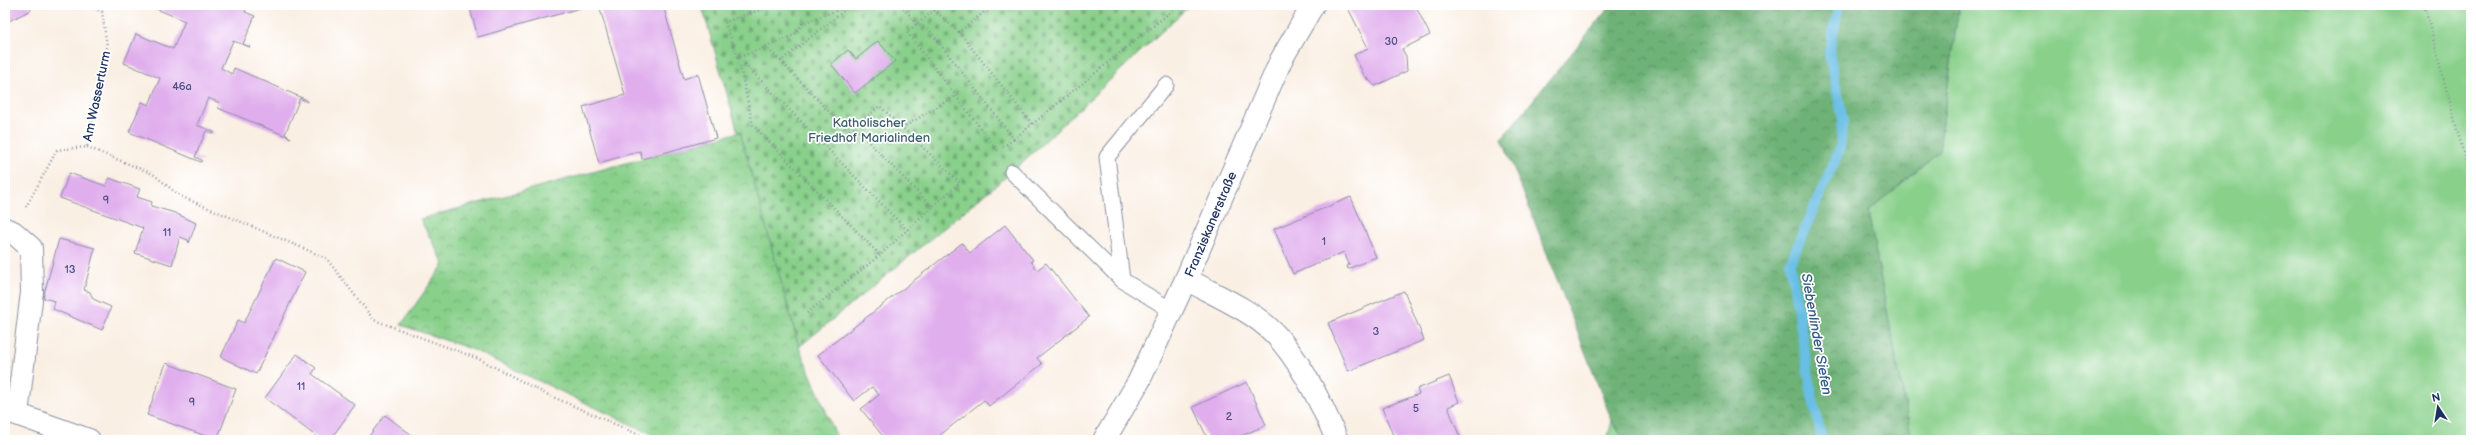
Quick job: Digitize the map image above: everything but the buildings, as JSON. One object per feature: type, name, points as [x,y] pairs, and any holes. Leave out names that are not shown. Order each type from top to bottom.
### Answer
[{"type":"street","name":"Franziskanerstraße","points":[[1104,440],[1139,381],[1186,279],[1281,60],[1313,5]]},
{"type":"street","points":[[9,230],[31,248],[32,292],[11,412],[89,440]]},
{"type":"street","points":[[1186,279],[1257,319],[1275,334],[1298,367],[1324,410],[1337,440]]},
{"type":"lane","points":[[1122,280],[1107,158],[1166,85]]},
{"type":"lane","points":[[1012,172],[1122,280],[1171,310]]},
{"type":"path","name":"Am Wasserturm","points":[[9,230],[57,150],[87,147],[107,46],[102,12],[87,5]]},
{"type":"path","points":[[774,5],[725,22],[738,58],[753,125],[880,255]]},
{"type":"path","points":[[781,61],[851,5]]},
{"type":"path","points":[[901,5],[917,24],[930,31],[1014,139]]},
{"type":"path","points":[[941,5],[907,32],[998,151],[1012,172]]},
{"type":"path","points":[[959,32],[994,5]]},
{"type":"path","points":[[998,151],[1178,5]]},
{"type":"path","points":[[2424,5],[2471,182]]},
{"type":"path","points":[[738,58],[794,35],[803,23],[848,8]]},
{"type":"path","points":[[934,10],[959,32],[1032,124]]},
{"type":"path","points":[[765,47],[781,61],[848,132],[880,106],[960,183],[880,255],[807,313]]},
{"type":"path","points":[[738,58],[907,230]]},
{"type":"path","points":[[902,128],[955,96]]},
{"type":"path","points":[[854,126],[932,207]]},
{"type":"path","points":[[87,147],[153,174],[180,196],[326,258],[374,320],[479,359],[544,393],[651,440]]},
{"type":"green space","name":"Katholischer Friedhof Marialinden","points":[[1190,5],[1012,172],[799,347],[702,6]]},
{"type":"green space","points":[[1611,5],[1959,5],[1939,151],[1868,212],[1912,440],[1624,440],[1612,421],[1502,138]]},
{"type":"green space","points":[[1959,5],[2471,5],[2471,440],[1912,440],[1868,212],[1939,151]]},
{"type":"green space","points":[[740,132],[799,347],[838,440],[664,440],[471,349],[401,325],[444,264],[420,219]]},
{"type":"green space","points":[[1612,421],[1624,440],[1607,440]]},
{"type":"waterway","name":"Siebenlinder Siefen","points":[[1822,440],[1812,395],[1790,263],[1840,149],[1843,119],[1829,52],[1839,5]]}]
